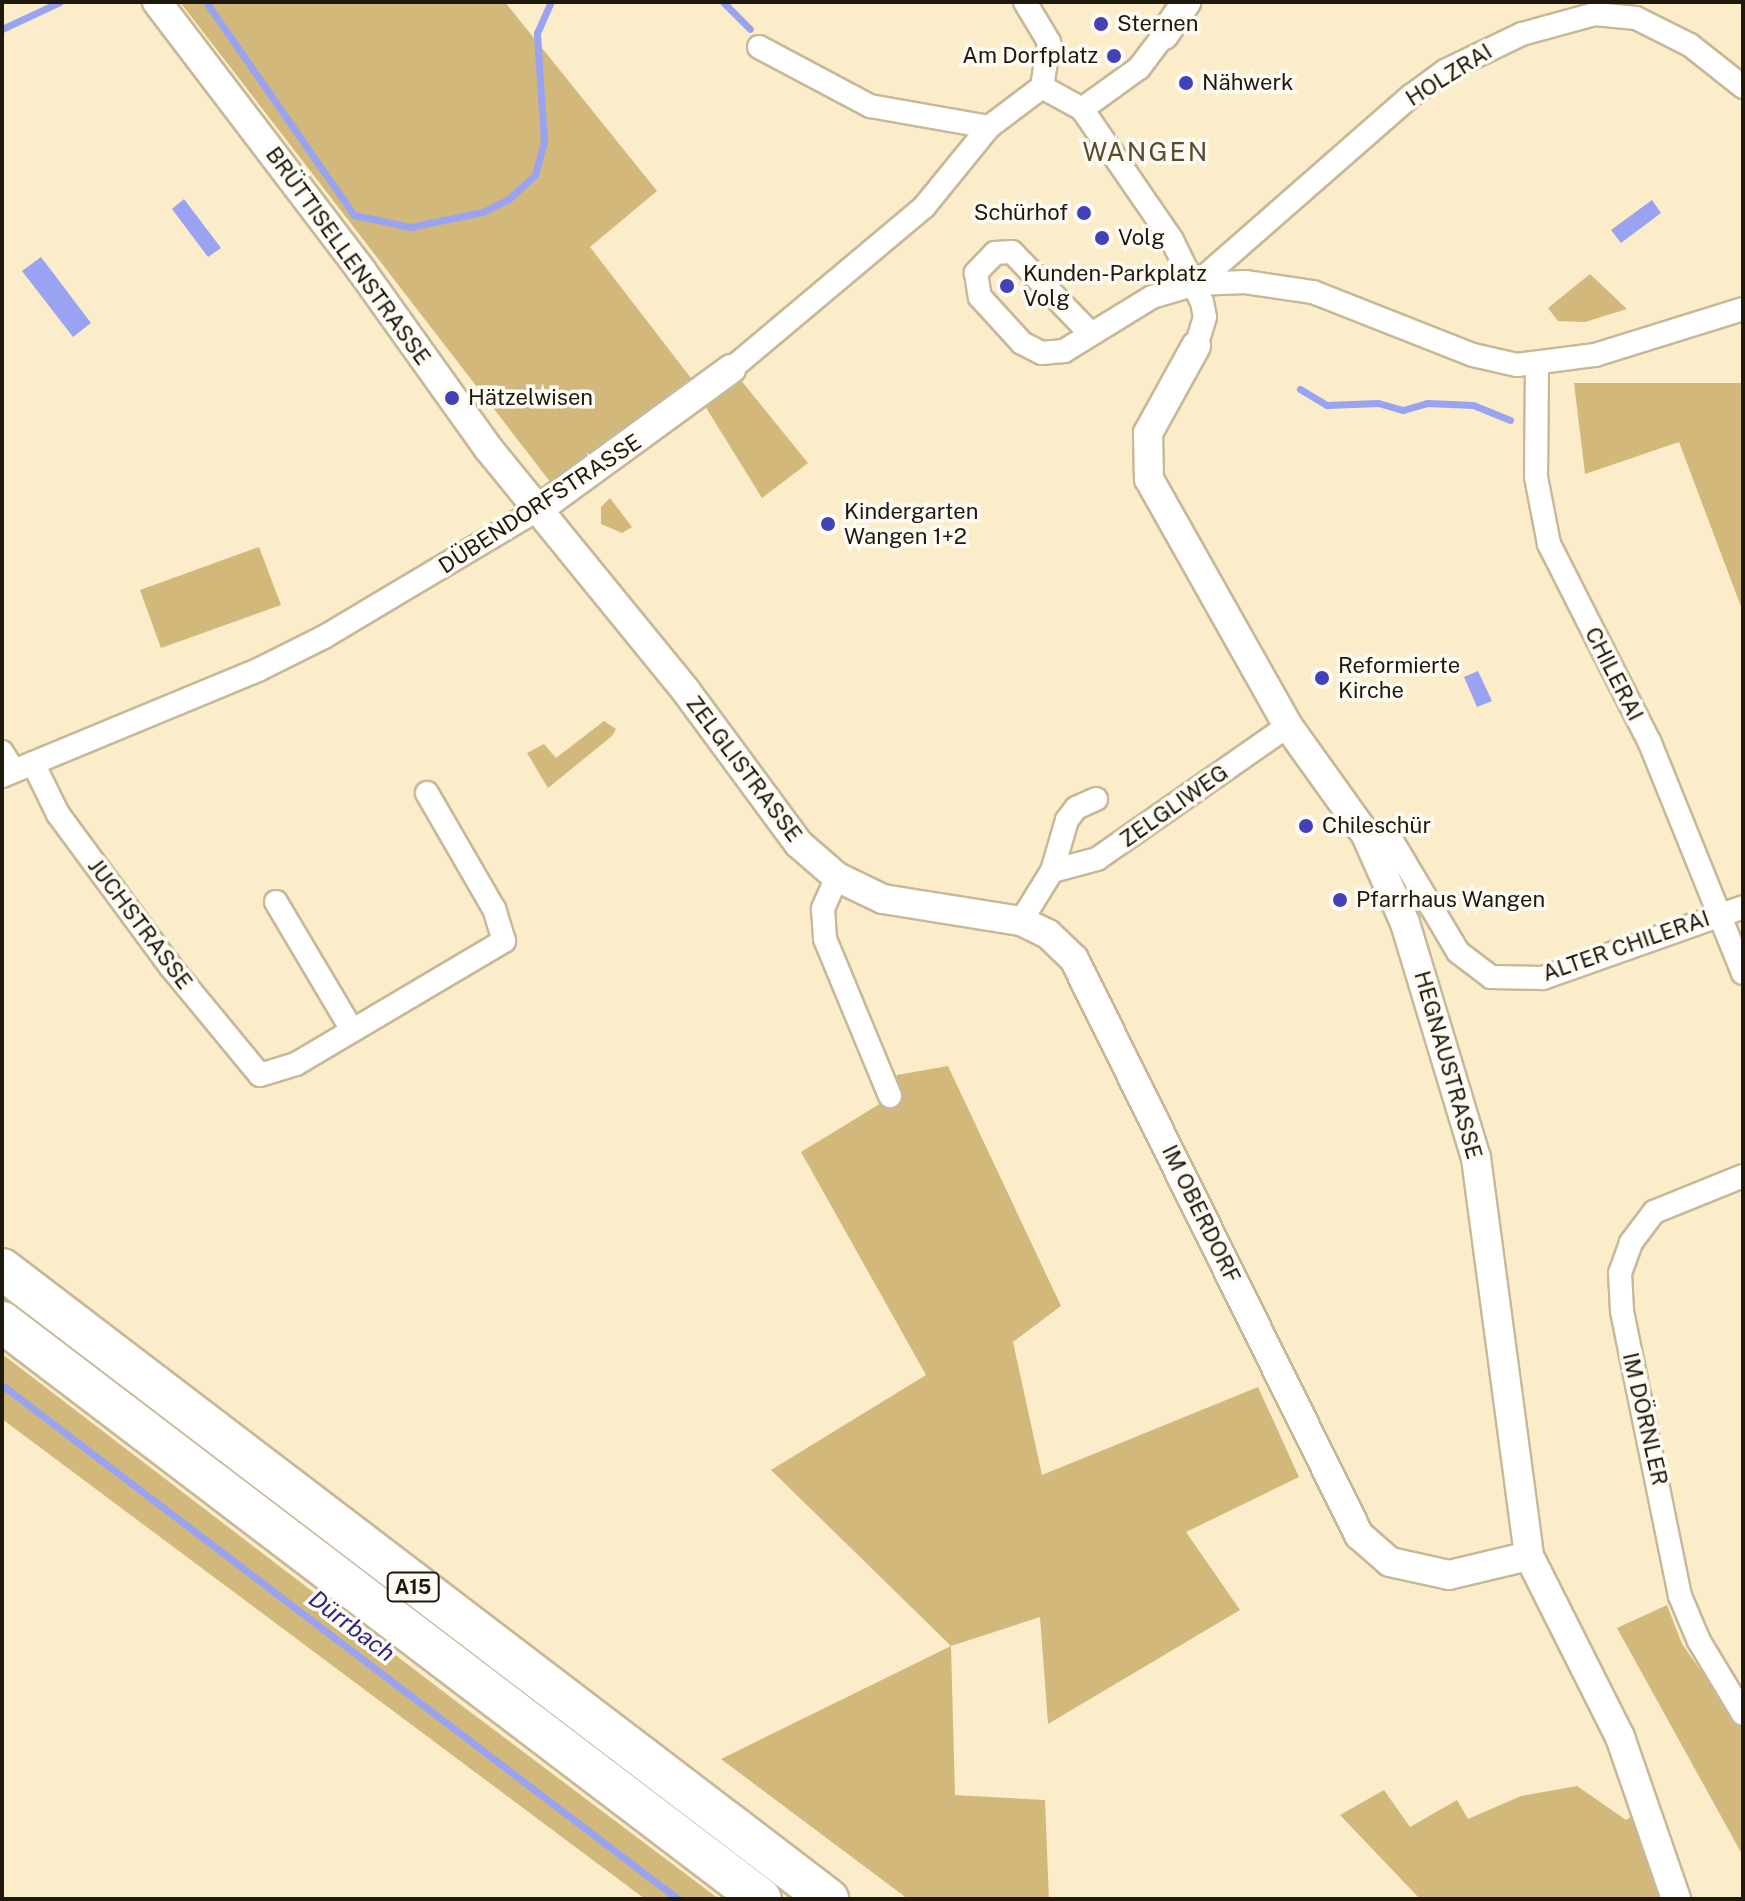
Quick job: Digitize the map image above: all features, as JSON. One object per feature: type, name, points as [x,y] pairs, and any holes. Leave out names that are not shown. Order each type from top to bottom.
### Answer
[{"type":"highway","name":"A15","points":[[2,1269],[828,1899]]},
{"type":"highway","name":"A15","points":[[2,1322],[761,1899]]},
{"type":"street","name":"BRÜTTISELLENSTRASSE","points":[[157,2],[361,270],[488,448],[539,509]]},
{"type":"street","points":[[1025,2],[1050,45],[1042,87],[1082,109],[1139,68],[1186,2]]},
{"type":"street","name":"HOLZRAI","points":[[1196,284],[1357,141],[1445,71],[1492,46],[1541,28],[1595,14],[1636,10],[1690,45],[1743,87]]},
{"type":"street","points":[[759,47],[870,106],[989,127]]},
{"type":"street","name":"DÜBENDORFSTRASSE","points":[[16,770],[324,637],[539,509],[731,369],[924,207],[989,127],[1042,87]]},
{"type":"street","name":"HEGNAUSTRASSE","points":[[1082,109],[1130,174],[1196,284],[1205,317],[1196,346],[1148,433],[1149,479],[1288,726],[1366,835],[1405,923],[1476,1158],[1529,1556],[1620,1737],[1676,1899]]},
{"type":"street","points":[[1090,333],[1012,252],[995,253],[976,273],[980,297],[1028,348],[1058,353],[1160,293],[1196,284],[1245,282],[1313,292],[1473,355],[1537,365],[1595,355],[1743,309]]},
{"type":"street","name":"CHILERAI","points":[[1537,365],[1536,477],[1549,544],[1650,743],[1743,973]]},
{"type":"street","name":"ZELGLISTRASSE","points":[[539,509],[686,691],[799,844],[837,877]]},
{"type":"street","name":"ZELGLIWEG","points":[[1052,871],[1097,859],[1288,726]]},
{"type":"street","name":"JUCHSTRASSE","points":[[2,752],[58,814],[170,966],[260,1075],[296,1064],[352,1030]]},
{"type":"street","points":[[276,902],[352,1030],[504,941],[494,909],[427,793]]},
{"type":"street","points":[[1021,921],[1052,871],[1067,820],[1076,808],[1096,799]]},
{"type":"street","name":"ALTER CHILERAI","points":[[1366,835],[1391,839],[1458,952],[1491,977],[1543,978],[1720,913]]},
{"type":"street","points":[[837,877],[823,909],[825,939],[890,1096]]},
{"type":"street","name":"IM OBERDORF","points":[[837,877],[883,899],[1021,921],[1062,946],[1086,981],[1359,1535],[1390,1562],[1449,1575],[1529,1556]]},
{"type":"street","points":[[1720,913],[1743,907]]},
{"type":"street","name":"IM DÖRNLER","points":[[1743,1176],[1654,1212],[1631,1243],[1620,1273],[1622,1311],[1680,1596],[1699,1641],[1743,1714]]},
{"type":"shaded area","points":[[180,2],[505,2],[657,191],[590,247],[694,382],[558,492]]},
{"type":"shaded area","points":[[1590,274],[1627,309],[1585,322],[1558,321],[1548,308]]},
{"type":"shaded area","points":[[740,379],[808,463],[762,498],[705,406]]},
{"type":"shaded area","points":[[1574,383],[1743,383],[1743,612],[1679,442],[1585,474]]},
{"type":"shaded area","points":[[610,498],[632,527],[622,533],[601,524],[601,507]]},
{"type":"shaded area","points":[[259,547],[281,605],[161,648],[140,590]]},
{"type":"shaded area","points":[[604,721],[616,729],[612,736],[548,788],[527,753],[544,744],[556,758]]},
{"type":"shaded area","points":[[948,1066],[1061,1306],[1013,1342],[1042,1475],[1258,1387],[1299,1477],[1186,1532],[1240,1610],[1048,1724],[1040,1617],[951,1646],[771,1470],[926,1375],[801,1152],[896,1094],[897,1075]]},
{"type":"shaded area","points":[[2,1354],[719,1899],[645,1899],[2,1419]]},
{"type":"shaded area","points":[[1667,1605],[1682,1644],[1743,1730],[1743,1856],[1617,1628]]},
{"type":"shaded area","points":[[951,1646],[955,1795],[1045,1800],[1049,1899],[908,1899],[721,1759]]},
{"type":"shaded area","points":[[1577,1786],[1626,1820],[1642,1809],[1676,1899],[1420,1899],[1340,1815],[1384,1790],[1410,1827],[1457,1800],[1468,1819],[1521,1796]]},
{"type":"water","points":[[184,199],[221,248],[208,257],[172,209]]},
{"type":"water","points":[[1652,200],[1661,213],[1621,243],[1611,230]]},
{"type":"water","points":[[41,257],[91,323],[73,337],[22,271]]},
{"type":"water","points":[[1478,671],[1492,701],[1477,707],[1464,677]]},
{"type":"waterway","points":[[2,29],[60,2]]},
{"type":"waterway","points":[[206,2],[354,215],[410,227],[483,212],[509,199],[535,175],[544,142],[537,33],[551,2]]},
{"type":"waterway","points":[[723,2],[750,29]]},
{"type":"waterway","points":[[1300,389],[1327,405],[1378,403],[1403,410],[1427,403],[1473,405],[1510,420]]},
{"type":"waterway","name":"Dürrbach","points":[[2,1385],[678,1899]]},
{"type":"place","name":"Sternen","points":[[1101,24]]},
{"type":"place","name":"Am Dorfplatz","points":[[1114,56]]},
{"type":"place","name":"Nähwerk","points":[[1186,83]]},
{"type":"place","name":"Schürhof","points":[[1084,213]]},
{"type":"place","name":"Volg","points":[[1102,238]]},
{"type":"place","name":"Kunden-Parkplatz Volg","points":[[1007,286]]},
{"type":"place","name":"Hätzelwisen","points":[[452,398]]},
{"type":"place","name":"Kindergarten Wangen 1+2","points":[[828,524]]},
{"type":"place","name":"Reformierte Kirche","points":[[1322,678]]},
{"type":"place","name":"Chileschür","points":[[1306,826]]},
{"type":"place","name":"Pfarrhaus Wangen","points":[[1340,900]]},
{"type":"district","name":"WANGEN","points":[[1146,152]]}]
